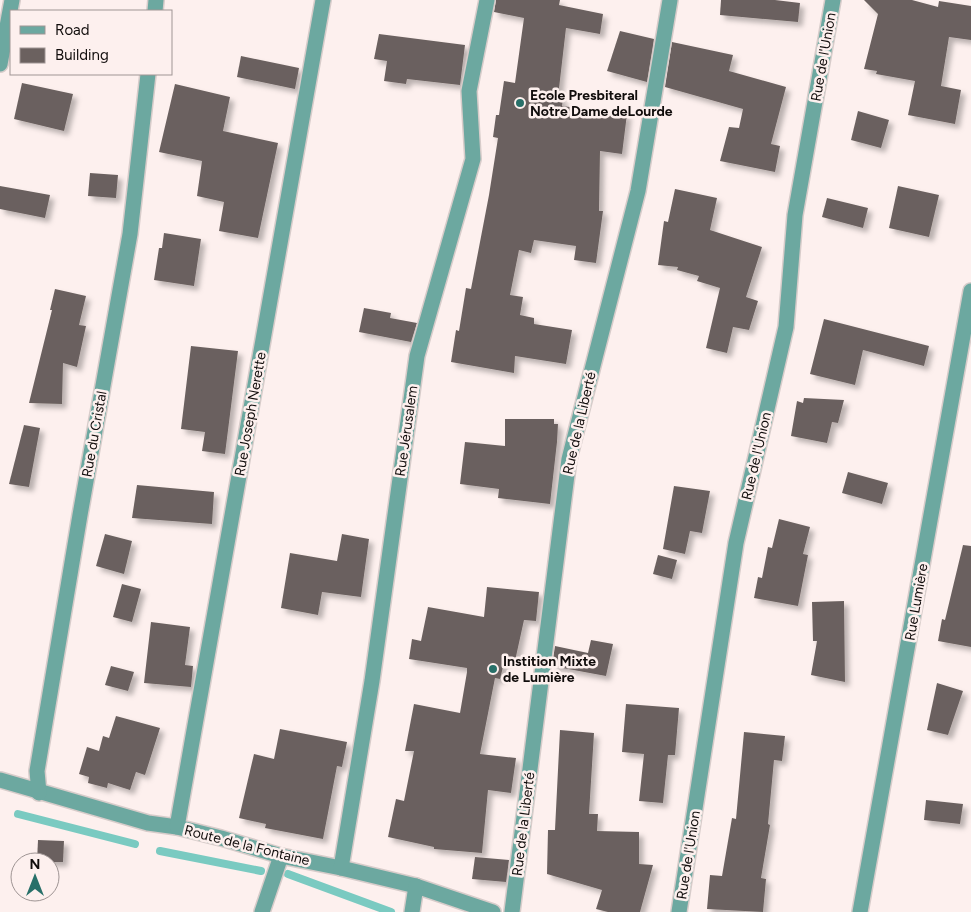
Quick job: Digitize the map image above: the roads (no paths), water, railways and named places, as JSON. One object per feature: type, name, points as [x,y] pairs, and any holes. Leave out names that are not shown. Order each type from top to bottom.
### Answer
[{"type":"street","name":"Rue Joseph Nerette","points":[[177,827],[322,0]]},
{"type":"street","name":"Rue Jérusalem","points":[[341,868],[372,681],[417,356],[473,159],[469,90],[487,0]]},
{"type":"street","name":"Rue de la Liberté","points":[[512,912],[569,458],[638,191],[670,0]]},
{"type":"street","name":"Rue de l'Union","points":[[679,912],[736,543],[786,327],[795,215],[833,0]]},
{"type":"street","points":[[0,64],[10,11]]},
{"type":"street","name":"Rue du Cristal","points":[[39,793],[37,771],[130,234],[148,75]]},
{"type":"street","name":"Rue Lumière","points":[[860,912],[971,291]]},
{"type":"street","name":"Route de la Fontaine","points":[[0,780],[39,793],[148,823],[177,827],[281,856],[416,886],[493,912]]},
{"type":"street","points":[[262,912],[281,856]]},
{"type":"street","points":[[412,912],[416,886]]},
{"type":"waterway","points":[[18,814],[135,844]]},
{"type":"waterway","points":[[160,851],[261,871]]},
{"type":"waterway","points":[[288,874],[391,912]]},
{"type":"place","name":"Ecole Presbiteral Notre Dame deLourde","points":[[520,103]]},
{"type":"place","name":"Instition Mixte de Lumière","points":[[493,669]]}]
